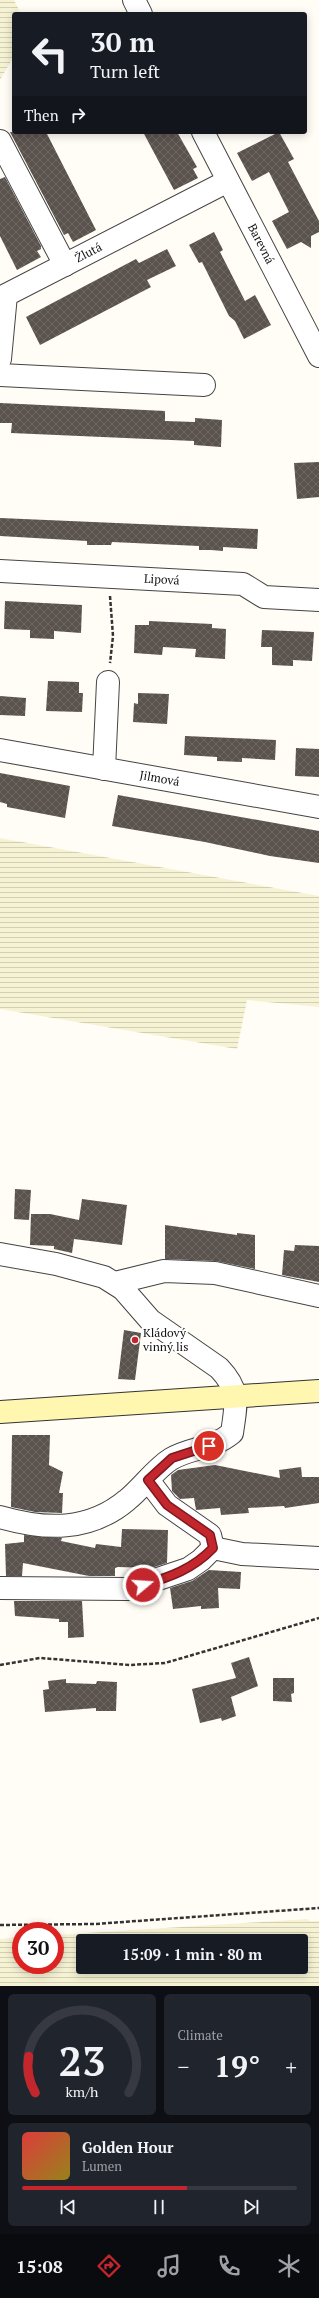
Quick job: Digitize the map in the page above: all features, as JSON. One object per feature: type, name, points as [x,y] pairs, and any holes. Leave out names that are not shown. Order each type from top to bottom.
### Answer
[{"type":"main road","points":[[0,1412],[319,1391]]},
{"type":"street","points":[[134,0],[140,12]]},
{"type":"street","name":"Barevná","points":[[204,134],[319,356]]},
{"type":"street","points":[[0,141],[65,265]]},
{"type":"street","name":"Žlutá","points":[[0,359],[6,295],[228,182]]},
{"type":"street","points":[[0,375],[204,385]]},
{"type":"street","name":"Lipová","points":[[0,571],[243,584],[264,598],[319,600]]},
{"type":"street","points":[[104,769],[108,682]]},
{"type":"street","name":"Jilmová","points":[[0,750],[319,807]]},
{"type":"street","points":[[0,1254],[91,1272],[114,1283],[150,1320],[219,1368],[227,1376],[237,1396],[232,1433],[221,1442],[172,1458],[126,1501],[110,1512],[88,1522],[63,1527],[0,1517]]},
{"type":"street","points":[[114,1283],[164,1271],[215,1274],[319,1296]]},
{"type":"street","points":[[148,1480],[167,1505],[210,1535],[213,1548]]},
{"type":"street","points":[[213,1548],[242,1554],[319,1558]]},
{"type":"street","points":[[0,1588],[128,1590],[188,1569],[201,1560],[213,1548]]},
{"type":"path","points":[[108,682],[113,636],[110,578]]},
{"type":"path","points":[[0,1665],[40,1658],[130,1665],[165,1663],[319,1618]]},
{"type":"path","points":[[0,1925],[95,1924],[319,1908]]},
{"type":"shaded area","points":[[0,0],[14,0],[20,12],[12,12],[12,59],[0,80]]},
{"type":"shaded area","points":[[0,838],[319,896],[319,1007],[247,1000],[237,1049],[0,1009]]},
{"type":"shaded area","points":[[308,1919],[309,1921],[319,1921],[319,1986],[0,1986],[0,1939],[12,1938],[12,1974],[64,1974],[64,1934]]},
{"type":"building","points":[[10,132],[12,132],[12,134],[47,134],[96,230],[73,242],[68,233],[64,235]]},
{"type":"building","points":[[144,134],[178,134],[197,167],[193,169],[198,178],[174,190]]},
{"type":"building","points":[[275,134],[280,134],[294,159],[288,162],[319,221],[319,232],[311,236],[311,248],[301,242],[287,249],[272,221],[289,212],[269,172],[252,181],[237,153]]},
{"type":"building","points":[[5,177],[41,246],[41,249],[37,251],[41,257],[17,270],[0,236],[0,179]]},
{"type":"building","points":[[214,232],[223,250],[220,252],[245,301],[255,295],[271,325],[244,339],[235,321],[229,316],[202,262],[199,263],[189,245]]},
{"type":"building","points":[[167,249],[176,266],[147,280],[151,287],[40,345],[26,317],[136,259],[139,263]]},
{"type":"building","points":[[0,403],[165,411],[165,421],[195,422],[195,418],[222,420],[221,447],[194,445],[194,441],[11,433],[12,423],[0,423]]},
{"type":"building","points":[[319,462],[319,497],[297,499],[294,463]]},
{"type":"building","points":[[0,518],[258,529],[257,549],[223,547],[223,551],[199,550],[199,546],[112,542],[111,545],[87,545],[87,541],[0,536]]},
{"type":"building","points":[[5,601],[82,605],[81,633],[54,631],[54,639],[30,638],[30,630],[4,629]]},
{"type":"building","points":[[149,621],[212,624],[212,628],[226,629],[225,659],[195,657],[196,649],[163,647],[162,655],[134,653],[135,625],[149,625]]},
{"type":"building","points":[[262,630],[314,632],[312,661],[293,660],[293,666],[272,665],[272,647],[261,647]]},
{"type":"building","points":[[48,681],[79,682],[79,693],[83,693],[82,712],[46,711]]},
{"type":"building","points":[[138,693],[169,694],[167,724],[133,722],[134,703],[138,704]]},
{"type":"building","points":[[0,696],[26,698],[25,716],[0,715]]},
{"type":"building","points":[[185,736],[276,740],[275,760],[242,758],[242,762],[217,761],[217,757],[184,755]]},
{"type":"building","points":[[296,748],[319,749],[319,777],[295,776]]},
{"type":"building","points":[[0,773],[70,786],[65,818],[7,807],[7,804],[0,802]]},
{"type":"building","points":[[118,795],[319,831],[319,863],[270,856],[205,842],[112,826]]},
{"type":"building","points":[[15,1189],[31,1190],[29,1220],[14,1219]]},
{"type":"building","points":[[82,1199],[127,1205],[122,1245],[74,1239],[72,1253],[54,1249],[54,1246],[30,1245],[31,1214],[50,1214],[79,1220]]},
{"type":"building","points":[[165,1225],[237,1235],[237,1233],[255,1235],[255,1269],[216,1261],[165,1259]]},
{"type":"building","points":[[295,1245],[319,1246],[319,1282],[282,1275],[284,1250],[294,1251]]},
{"type":"building","points":[[124,1330],[141,1333],[135,1380],[118,1379]]},
{"type":"building","points":[[12,1435],[50,1435],[49,1465],[63,1472],[59,1493],[63,1493],[62,1513],[35,1512],[11,1507]]},
{"type":"building","points":[[215,1465],[280,1478],[279,1470],[301,1467],[302,1477],[319,1477],[319,1503],[285,1508],[284,1506],[248,1508],[249,1513],[221,1515],[220,1508],[196,1510],[194,1498],[180,1499],[172,1491],[171,1475],[178,1470]]},
{"type":"building","points":[[122,1529],[168,1530],[167,1563],[151,1568],[118,1567],[115,1568],[115,1576],[89,1576],[23,1563],[22,1576],[6,1576],[5,1544],[24,1542],[24,1535],[62,1538],[61,1541],[95,1548],[96,1544],[121,1547]]},
{"type":"building","points":[[209,1570],[241,1572],[240,1589],[218,1588],[219,1608],[201,1609],[201,1606],[173,1609],[170,1588],[192,1581]]},
{"type":"building","points":[[14,1601],[82,1601],[84,1637],[68,1638],[68,1622],[59,1622],[59,1619],[15,1616]]},
{"type":"building","points":[[249,1657],[258,1686],[231,1697],[236,1716],[222,1721],[221,1718],[200,1723],[192,1689],[236,1678],[231,1663]]},
{"type":"building","points":[[273,1678],[294,1678],[294,1693],[291,1694],[292,1702],[273,1701]]},
{"type":"building","points":[[66,1679],[66,1683],[96,1684],[97,1681],[117,1682],[116,1711],[96,1711],[96,1708],[45,1712],[43,1690],[49,1689],[48,1681]]},
{"type":"place","name":"Kládový vinný lis","points":[[135,1340]]},
{"type":"route","points":[[143,1585],[188,1569],[201,1560],[213,1548],[210,1535],[167,1505],[148,1480],[172,1458],[209,1446]]}]
